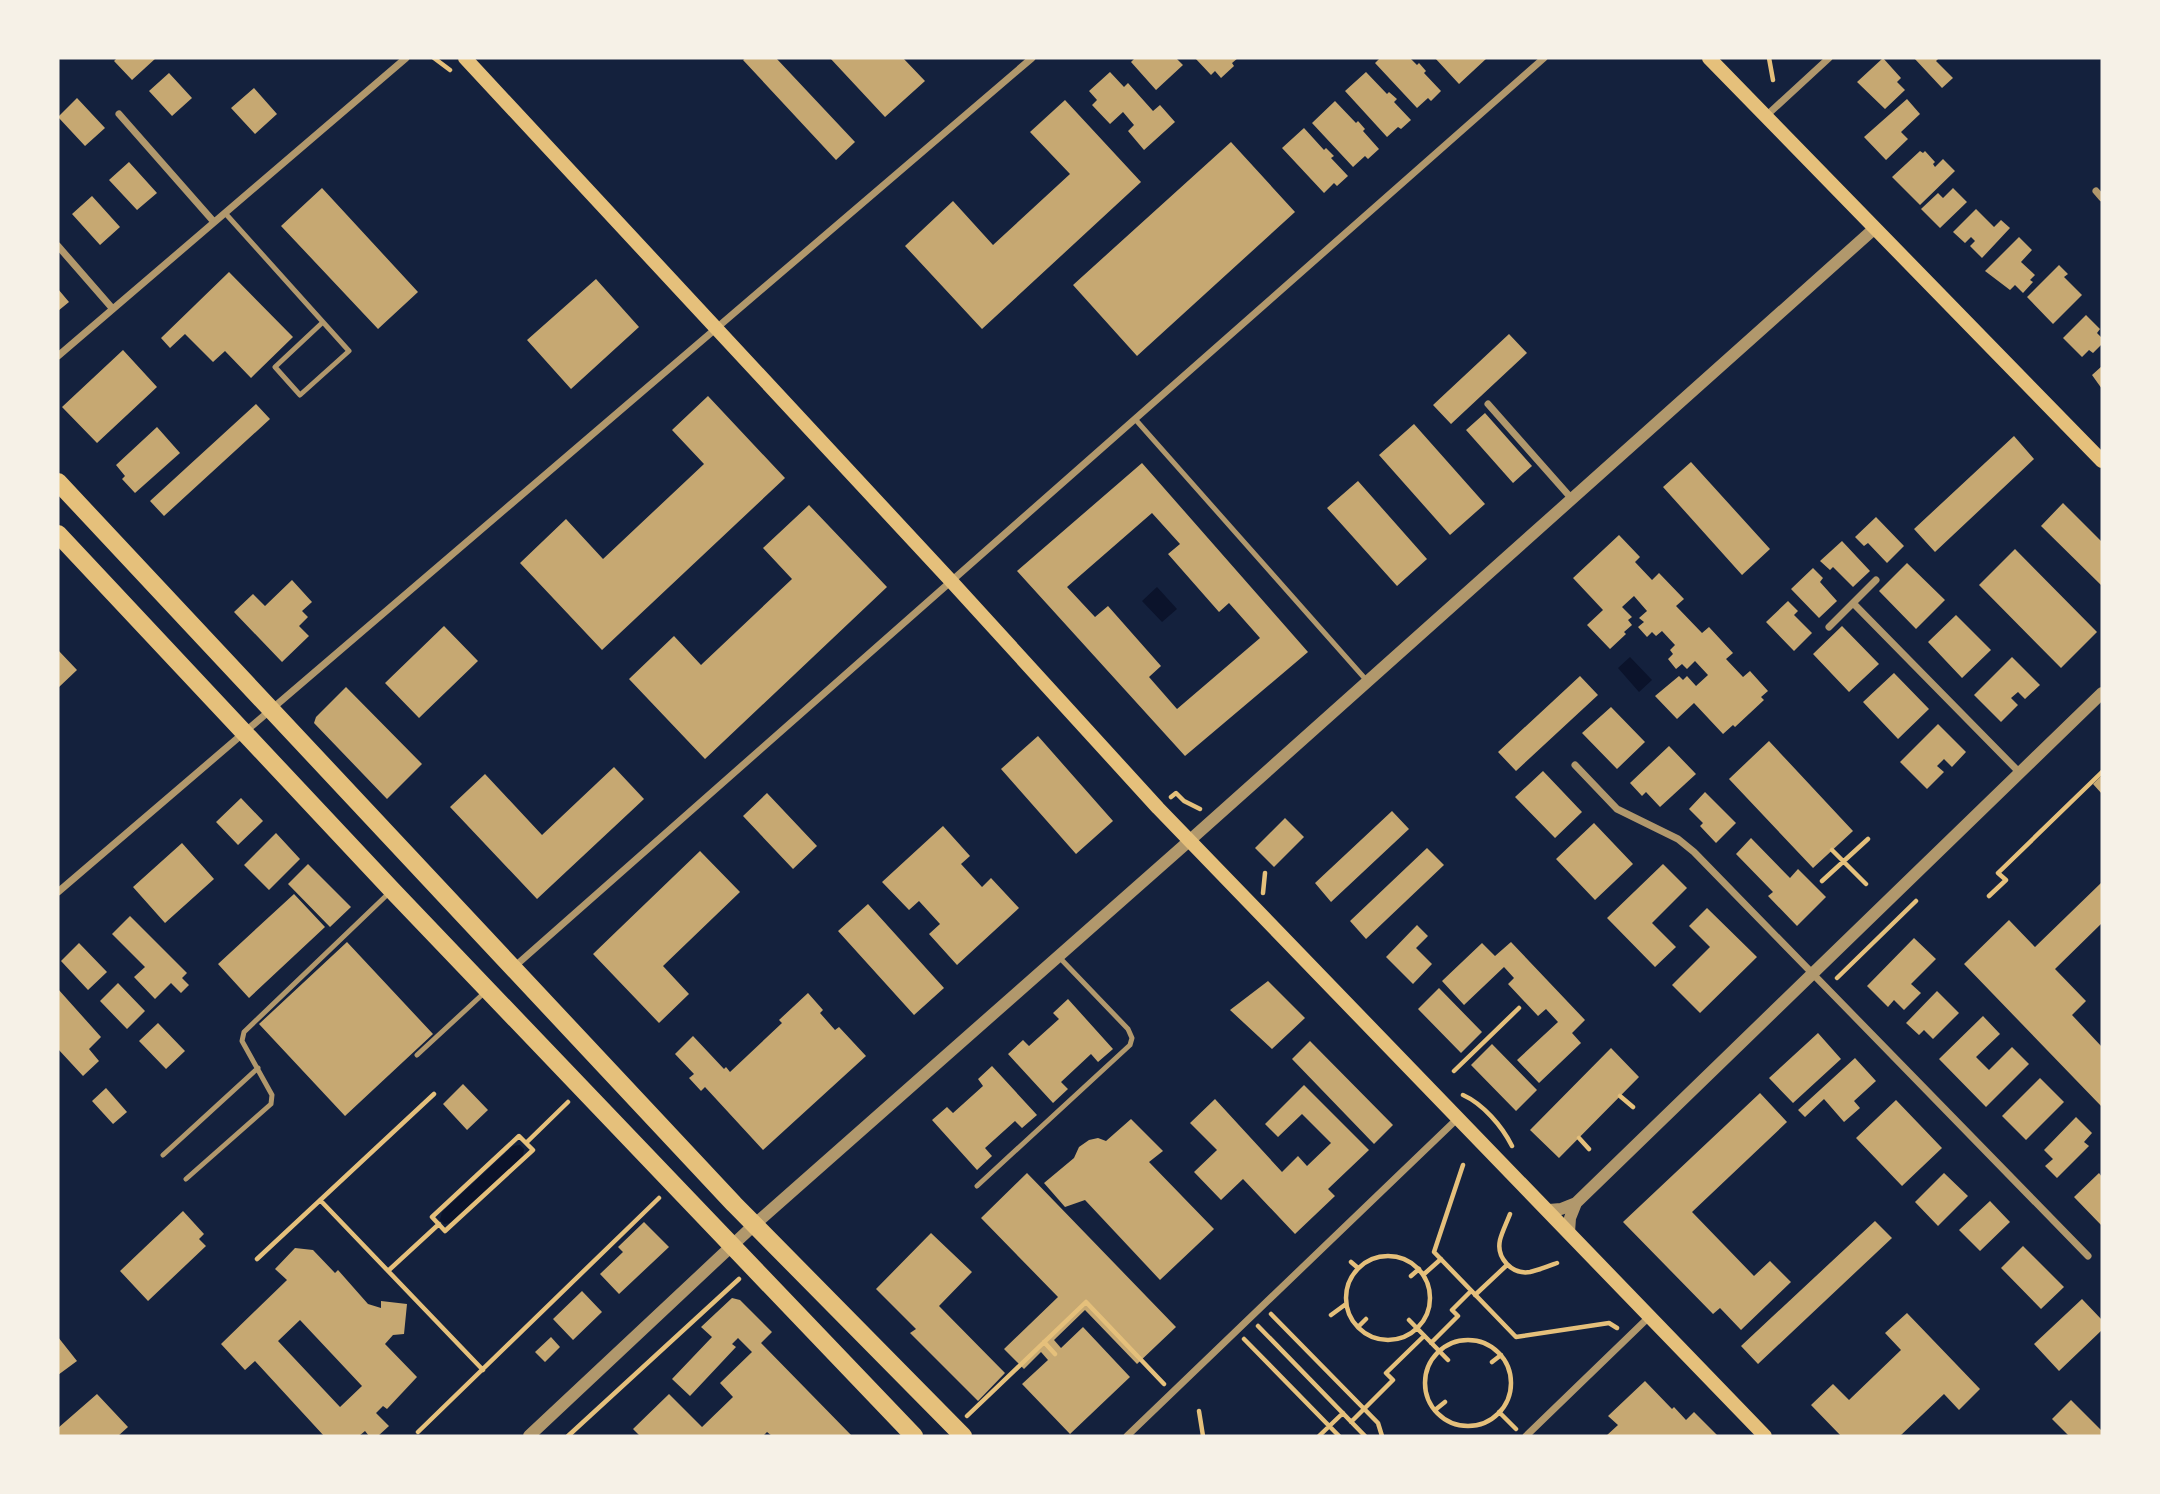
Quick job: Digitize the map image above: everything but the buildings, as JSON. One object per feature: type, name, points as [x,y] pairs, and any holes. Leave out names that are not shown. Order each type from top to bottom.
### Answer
[{"type":"main road","points":[[465,58],[1189,841],[1765,1436]]},
{"type":"main road","points":[[1709,58],[2102,461]]},
{"type":"main road","points":[[58,482],[754,1224],[959,1432]]},
{"type":"main road","points":[[58,534],[243,733],[914,1436]]},
{"type":"street","points":[[58,356],[406,58]]},
{"type":"street","points":[[58,892],[1032,58]]},
{"type":"street","points":[[512,968],[1545,58]]},
{"type":"street","points":[[1765,116],[1829,58]]},
{"type":"street","points":[[119,114],[214,222]]},
{"type":"street","points":[[2096,191],[2102,198]]},
{"type":"street","points":[[528,1436],[754,1224],[1368,682],[1875,228]]},
{"type":"street","points":[[58,246],[113,309]]},
{"type":"street","points":[[1488,404],[1572,499]]},
{"type":"street","points":[[1829,627],[1876,580]]},
{"type":"street","points":[[1853,603],[2020,773]]},
{"type":"street","points":[[1549,1210],[1576,1203],[2102,693]]},
{"type":"street","points":[[1575,765],[1617,809],[1685,844],[2088,1256]]},
{"type":"street","points":[[1127,1436],[1457,1119]]},
{"type":"street","points":[[1569,1233],[1570,1218],[1576,1203]]},
{"type":"street","points":[[1525,1436],[1649,1317]]},
{"type":"lane","points":[[225,213],[323,322],[349,351],[300,395],[275,367],[323,322]]},
{"type":"lane","points":[[1135,419],[1368,682]]},
{"type":"lane","points":[[186,1180],[271,1104],[272,1095],[242,1041],[244,1032],[392,890]]},
{"type":"lane","points":[[977,1186],[1130,1045],[1132,1038],[1128,1029],[1058,956]]},
{"type":"lane","points":[[417,1055],[487,990]]},
{"type":"lane","points":[[163,1155],[258,1068]]},
{"type":"path","points":[[1769,58],[1773,80]]},
{"type":"path","points":[[1989,896],[2006,880],[1998,873],[2102,772]]},
{"type":"path","points":[[1167,800],[1176,793],[1184,801],[1203,811]]},
{"type":"path","points":[[1822,881],[1868,839]]},
{"type":"path","points":[[1832,850],[1866,884]]},
{"type":"path","points":[[1454,1071],[1519,1007]]},
{"type":"path","points":[[257,1259],[434,1094]]},
{"type":"path","points":[[1620,1096],[1633,1107]]},
{"type":"path","points":[[526,1143],[568,1102]]},
{"type":"path","points":[[519,1136],[526,1143],[533,1150],[445,1231],[432,1217],[519,1136]]},
{"type":"path","points":[[1579,1138],[1589,1149]]},
{"type":"path","points":[[1463,1165],[1434,1252],[1516,1336],[1609,1323],[1620,1331]]},
{"type":"path","points":[[418,1432],[659,1198]]},
{"type":"path","points":[[320,1200],[483,1370]]},
{"type":"path","points":[[1510,1214],[1500,1242],[1501,1254],[1507,1265],[1517,1271],[1529,1272],[1557,1263]]},
{"type":"path","points":[[388,1271],[439,1224]]},
{"type":"path","points":[[1395,1256],[1408,1260],[1423,1275],[1431,1293],[1430,1307],[1425,1320],[1405,1337],[1393,1340],[1368,1335],[1350,1316],[1346,1291],[1350,1279],[1368,1260],[1395,1256]]},
{"type":"path","points":[[1423,1275],[1441,1259]]},
{"type":"path","points":[[1351,1262],[1358,1268]]},
{"type":"path","points":[[1431,1343],[1458,1316],[1452,1310],[1507,1265]]},
{"type":"path","points":[[1411,1276],[1419,1269]]},
{"type":"path","points":[[568,1436],[740,1278]]},
{"type":"path","points":[[959,1432],[1086,1302],[1172,1393]]},
{"type":"path","points":[[1332,1315],[1346,1304]]},
{"type":"path","points":[[1263,1305],[1378,1423],[1382,1436]]},
{"type":"path","points":[[1250,1318],[1365,1436]]},
{"type":"path","points":[[1358,1327],[1366,1319]]},
{"type":"path","points":[[1409,1320],[1448,1360]]},
{"type":"path","points":[[1236,1331],[1339,1436]]},
{"type":"path","points":[[1351,1422],[1393,1380],[1386,1373],[1424,1336]]},
{"type":"path","points":[[1464,1340],[1478,1341],[1501,1354],[1511,1380],[1510,1394],[1499,1412],[1484,1423],[1471,1426],[1446,1419],[1436,1410],[1429,1399],[1426,1373],[1439,1351],[1464,1340]]},
{"type":"path","points":[[1044,1342],[1055,1354]]},
{"type":"path","points":[[1492,1362],[1501,1354]]},
{"type":"path","points":[[1436,1410],[1445,1402]]},
{"type":"path","points":[[1199,1411],[1203,1436]]},
{"type":"path","points":[[1499,1412],[1525,1436]]},
{"type":"path","points":[[1320,1436],[1343,1413]]},
{"type":"water","points":[[1157,587],[1177,609],[1162,622],[1142,601]]},
{"type":"water","points":[[1630,657],[1652,680],[1639,692],[1618,668]]},
{"type":"water","points":[[520,1145],[524,1149],[523,1156],[451,1223],[444,1224],[440,1220],[442,1212],[513,1146]]}]
